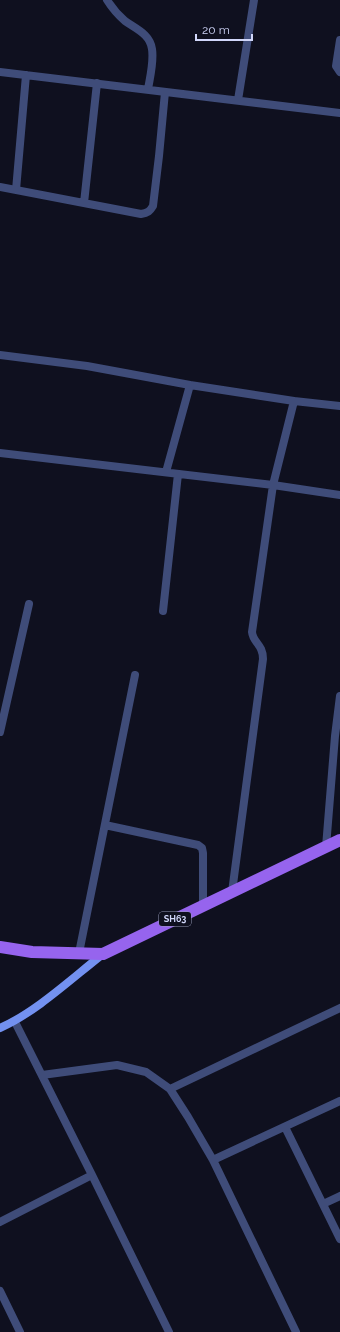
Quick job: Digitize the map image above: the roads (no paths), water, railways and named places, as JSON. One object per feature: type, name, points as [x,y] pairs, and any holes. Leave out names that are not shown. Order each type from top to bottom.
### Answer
[{"type":"main road","name":"SH63","points":[[0,947],[32,952],[103,954],[340,840]]},
{"type":"street","points":[[107,0],[124,20],[145,34],[150,42],[153,58],[148,89]]},
{"type":"street","points":[[238,100],[254,0]]},
{"type":"street","points":[[340,40],[336,66],[340,72]]},
{"type":"street","points":[[0,72],[340,113]]},
{"type":"street","points":[[16,190],[26,75]]},
{"type":"street","points":[[84,203],[97,84]]},
{"type":"street","points":[[0,187],[141,214],[147,213],[153,206],[164,92]]},
{"type":"street","points":[[0,355],[87,366],[190,385],[294,401],[340,406]]},
{"type":"street","points":[[166,472],[190,385]]},
{"type":"street","points":[[232,892],[263,659],[263,652],[252,637],[252,632],[273,485],[294,401]]},
{"type":"street","points":[[0,453],[273,485],[340,495]]},
{"type":"street","points":[[163,611],[178,474]]},
{"type":"street","points":[[0,732],[29,604]]},
{"type":"street","points":[[79,953],[135,675]]},
{"type":"street","points":[[326,847],[335,736],[340,696]]},
{"type":"street","points":[[105,825],[198,845],[202,848],[203,906]]},
{"type":"street","points":[[0,1028],[15,1022],[103,954]]},
{"type":"street","points":[[170,1089],[340,1008]]},
{"type":"street","points":[[15,1022],[169,1332]]},
{"type":"street","points":[[42,1075],[117,1065],[146,1072],[170,1089],[213,1160],[296,1332]]},
{"type":"street","points":[[213,1160],[340,1101]]},
{"type":"street","points":[[285,1127],[340,1240]]},
{"type":"street","points":[[0,1222],[92,1175]]},
{"type":"street","points":[[323,1204],[340,1196]]},
{"type":"street","points":[[0,1291],[20,1332]]}]
